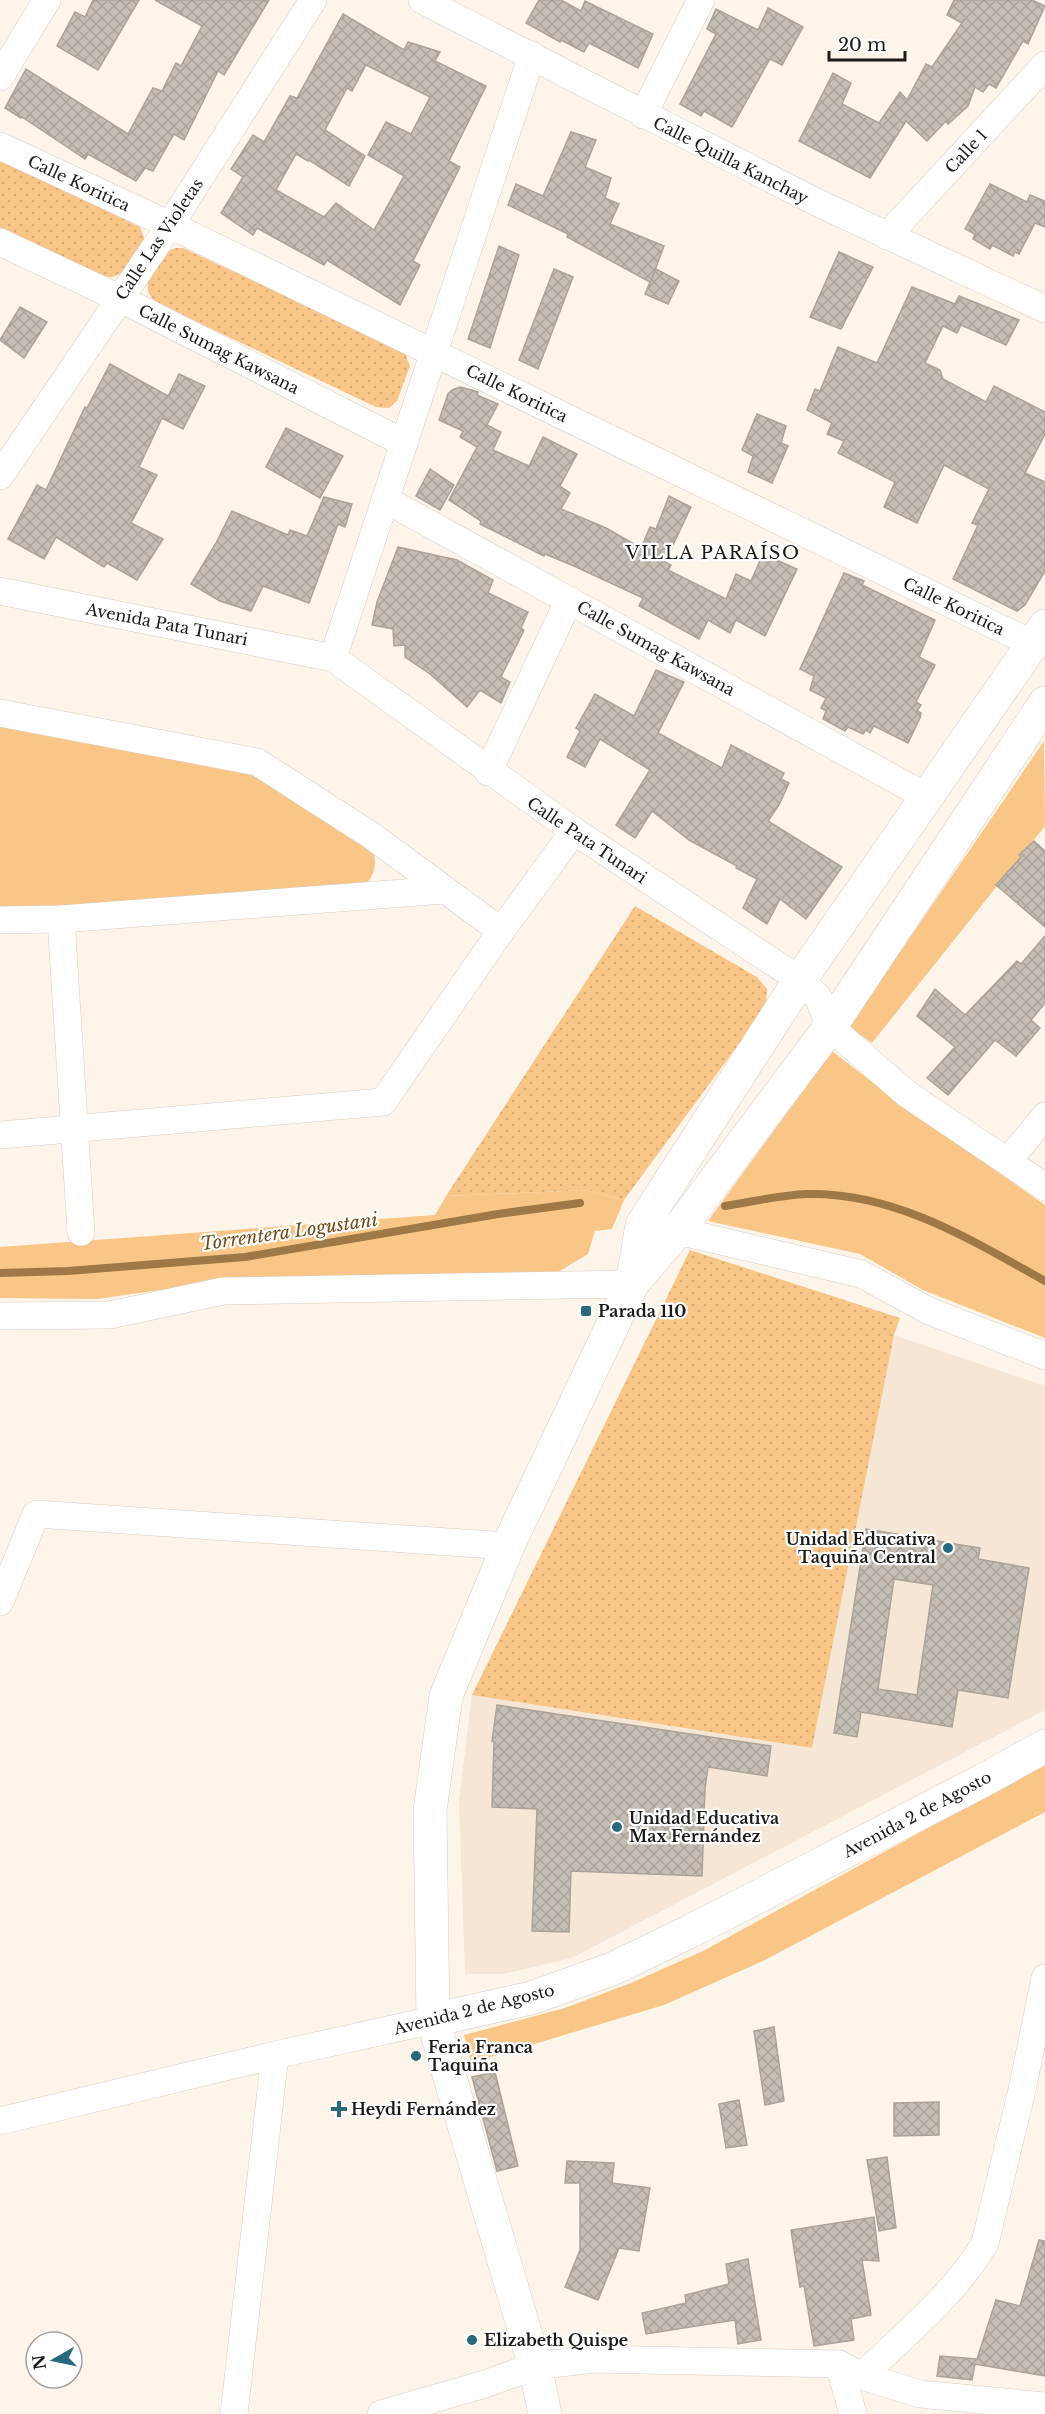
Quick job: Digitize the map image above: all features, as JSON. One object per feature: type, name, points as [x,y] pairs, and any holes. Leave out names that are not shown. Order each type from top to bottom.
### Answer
[{"type":"main road","points":[[632,1284],[642,1225],[800,980],[1039,634]]},
{"type":"main road","points":[[544,2414],[534,2366],[433,2020],[430,1810],[447,1696],[508,1546],[632,1284],[678,1230],[830,1027],[1045,703]]},
{"type":"main road","name":"Avenida 2 de Agosto","points":[[433,2020],[531,1998],[612,1969],[704,1925],[1045,1746]]},
{"type":"street","points":[[0,77],[47,0]]},
{"type":"street","name":"Calle Las Violetas","points":[[0,476],[170,225],[313,0]]},
{"type":"street","name":"Calle Quilla Kanchay","points":[[422,0],[532,55],[643,115],[887,236],[1045,309]]},
{"type":"street","points":[[643,115],[701,0]]},
{"type":"street","points":[[333,658],[532,55]]},
{"type":"street","name":"Calle 1","points":[[887,236],[1045,65]]},
{"type":"street","name":"Calle Koritica","points":[[0,146],[170,225],[434,353],[1039,634]]},
{"type":"street","name":"Calle Sumag Kawsana","points":[[0,242],[119,298],[404,443]]},
{"type":"street","name":"Calle Sumag Kawsana","points":[[386,500],[927,797]]},
{"type":"street","name":"Avenida Pata Tunari","points":[[0,591],[333,658]]},
{"type":"street","points":[[488,772],[569,600]]},
{"type":"street","name":"Calle Pata Tunari","points":[[333,658],[488,772],[800,980],[818,997],[830,1027]]},
{"type":"street","points":[[0,712],[257,762],[372,836],[501,931]]},
{"type":"street","points":[[0,1135],[383,1101],[501,931],[574,831]]},
{"type":"street","points":[[0,920],[61,919],[444,890]]},
{"type":"street","points":[[61,919],[81,1232]]},
{"type":"street","points":[[830,1027],[906,1094],[1045,1187]]},
{"type":"street","points":[[1008,1161],[1045,1116]]},
{"type":"street","points":[[642,1225],[678,1230],[861,1274],[929,1311],[1045,1356]]},
{"type":"street","points":[[0,1316],[110,1315],[223,1291],[632,1284]]},
{"type":"street","points":[[0,1602],[36,1514],[508,1546]]},
{"type":"street","points":[[851,2370],[951,2288],[974,2262],[985,2243],[1027,2068],[1045,1978]]},
{"type":"street","name":"Avenida 2 de Agosto","points":[[0,2121],[275,2055],[433,2020]]},
{"type":"street","points":[[234,2414],[275,2055]]},
{"type":"street","points":[[381,2414],[485,2384],[534,2366],[594,2359],[851,2370],[920,2394],[1045,2406]]},
{"type":"street","points":[[851,2370],[853,2414]]},
{"type":"shaded area","points":[[0,160],[140,227],[145,240],[133,260],[123,272],[110,277],[103,276],[0,228]]},
{"type":"shaded area","points":[[175,248],[183,248],[404,351],[410,366],[397,401],[389,408],[376,407],[157,303],[149,294],[149,280],[163,257]]},
{"type":"shaded area","points":[[0,723],[250,771],[372,847],[375,857],[374,871],[366,884],[0,911]]},
{"type":"shaded area","points":[[1044,741],[1045,826],[872,1043],[849,1027]]},
{"type":"shaded area","points":[[635,906],[757,977],[767,989],[766,1007],[624,1200],[588,1190],[446,1196]]},
{"type":"shaded area","points":[[832,1051],[903,1106],[1045,1205],[1045,1338],[923,1290],[860,1254],[708,1221]]},
{"type":"shaded area","points":[[588,1190],[624,1200],[612,1229],[595,1231],[588,1254],[558,1272],[231,1280],[97,1299],[0,1298],[0,1247],[435,1215],[446,1196]]},
{"type":"shaded area","points":[[690,1250],[900,1318],[894,1335],[812,1748],[472,1695]]},
{"type":"shaded area","points":[[894,1335],[1045,1386],[1045,1710],[572,1958],[504,1974],[465,1974],[459,1800],[472,1695],[811,1748]]},
{"type":"shaded area","points":[[1045,1764],[1045,1812],[763,1961],[664,2005],[471,2063],[464,2035],[565,2008],[631,1983],[703,1951]]},
{"type":"building","points":[[93,0],[139,0],[98,70],[57,46],[75,12],[85,17]]},
{"type":"building","points":[[155,0],[269,0],[224,75],[218,71],[184,140],[174,134],[153,171],[145,168],[136,181],[88,154],[85,159],[5,108],[26,69],[128,134],[153,88],[162,91],[176,63],[181,66],[202,26]]},
{"type":"building","points":[[539,0],[561,0],[581,11],[585,1],[653,34],[638,68],[589,43],[584,52],[526,23]]},
{"type":"building","points":[[954,0],[1032,0],[1045,6],[1028,44],[1023,41],[996,88],[989,84],[983,92],[975,87],[968,106],[948,124],[946,121],[927,141],[906,121],[870,178],[799,141],[833,73],[851,83],[842,104],[879,123],[900,92],[907,100],[926,64],[932,67],[962,23],[947,15]]},
{"type":"building","points":[[768,8],[803,27],[782,65],[770,59],[732,127],[704,111],[701,116],[680,104],[716,34],[707,29],[716,9],[758,30]]},
{"type":"building","points":[[343,14],[404,50],[408,42],[440,52],[435,61],[486,86],[449,161],[460,167],[413,261],[420,265],[400,305],[327,260],[324,265],[257,228],[253,235],[221,213],[243,177],[231,169],[253,135],[264,142],[290,96],[297,98]],"holes":[[[366,65],[430,97],[411,134],[386,122],[368,155],[404,176],[374,230],[336,203],[324,217],[276,190],[296,154],[349,186],[365,156],[325,130],[347,88],[352,91]]]},
{"type":"building","points":[[571,132],[596,140],[585,167],[611,178],[605,198],[619,204],[610,224],[664,246],[651,281],[656,269],[679,281],[668,304],[645,294],[650,282],[567,237],[568,234],[508,205],[516,184],[543,196]]},
{"type":"building","points":[[990,184],[1027,202],[1030,195],[1045,201],[1045,227],[1035,223],[1019,254],[1015,252],[1013,256],[992,245],[990,249],[973,239],[975,234],[965,229]]},
{"type":"building","points":[[499,246],[519,255],[490,348],[468,339]]},
{"type":"building","points":[[839,252],[873,267],[841,329],[810,317]]},
{"type":"building","points":[[554,269],[573,277],[538,369],[519,360]]},
{"type":"building","points":[[912,287],[955,304],[959,296],[1019,320],[1006,345],[961,325],[957,333],[943,326],[925,363],[940,370],[943,379],[986,402],[994,386],[1045,412],[1045,434],[1025,473],[1045,482],[1045,571],[1025,605],[1017,611],[953,579],[978,525],[972,523],[989,489],[944,465],[917,523],[884,507],[895,482],[838,453],[844,441],[827,434],[832,423],[807,410],[815,389],[820,391],[838,347],[877,363]]},
{"type":"building","points":[[20,307],[47,322],[24,358],[0,340]]},
{"type":"building","points":[[110,364],[168,396],[179,374],[205,386],[183,429],[162,418],[139,467],[157,475],[131,523],[163,539],[137,580],[107,563],[104,567],[56,537],[44,559],[8,539],[37,485],[46,490],[85,407],[87,408]]},
{"type":"building","points":[[460,387],[478,392],[477,395],[498,404],[487,425],[501,432],[493,450],[529,466],[543,437],[577,454],[560,486],[570,493],[561,509],[606,528],[641,548],[650,527],[656,529],[669,496],[691,507],[665,562],[671,565],[668,570],[726,599],[736,574],[751,581],[763,554],[797,569],[765,636],[736,620],[730,633],[708,620],[699,639],[639,606],[643,598],[574,566],[545,554],[544,556],[480,524],[481,521],[449,500],[477,447],[460,437],[463,431],[439,420],[448,394]]},
{"type":"building","points":[[757,414],[786,426],[781,443],[788,446],[772,483],[748,472],[753,456],[742,450]]},
{"type":"building","points":[[286,428],[343,456],[320,498],[266,467]]},
{"type":"building","points":[[430,469],[454,485],[440,510],[416,496]]},
{"type":"building","points":[[324,497],[352,504],[345,527],[338,524],[309,603],[263,586],[251,611],[220,601],[191,584],[232,511],[288,535],[290,530],[307,536]]},
{"type":"building","points":[[398,547],[457,560],[493,580],[488,593],[528,612],[521,628],[524,630],[501,677],[510,682],[501,703],[480,690],[467,707],[430,674],[405,657],[405,645],[394,646],[393,629],[372,625],[377,602]]},
{"type":"building","points":[[844,573],[864,581],[862,585],[935,620],[919,657],[935,665],[916,702],[921,705],[917,711],[921,713],[908,743],[874,726],[870,733],[866,730],[863,734],[848,727],[845,731],[823,719],[826,711],[821,708],[826,698],[810,690],[814,676],[800,669]]},
{"type":"building","points":[[656,670],[684,682],[658,733],[722,768],[731,745],[784,773],[781,779],[789,783],[779,805],[768,821],[842,867],[806,919],[780,899],[767,924],[743,908],[757,879],[689,840],[652,811],[635,838],[616,825],[650,770],[600,739],[585,767],[567,757],[580,731],[576,728],[595,694],[634,716]]},
{"type":"building","points":[[1034,841],[1045,851],[1045,927],[996,885],[1021,857],[1019,855]]},
{"type":"building","points":[[1045,936],[1045,1003],[1031,1020],[1040,1028],[1016,1056],[995,1040],[948,1095],[927,1078],[955,1047],[917,1016],[935,989],[965,1015],[1017,961],[1021,964]]},
{"type":"building","points":[[866,1529],[980,1548],[978,1559],[1029,1568],[1008,1698],[958,1690],[952,1727],[861,1712],[857,1737],[834,1733]],"holes":[[[894,1579],[933,1585],[917,1695],[878,1689]]]},
{"type":"building","points":[[497,1705],[771,1746],[767,1776],[708,1767],[705,1788],[702,1876],[571,1871],[569,1932],[532,1931],[537,1809],[492,1807],[494,1742],[492,1741]]},
{"type":"building","points":[[774,2027],[784,2101],[765,2105],[754,2031]]},
{"type":"building","points":[[495,2072],[518,2166],[497,2171],[472,2077]]},
{"type":"building","points":[[739,2100],[747,2145],[726,2148],[719,2104]]},
{"type":"building","points":[[939,2102],[939,2135],[894,2136],[894,2103]]},
{"type":"building","points":[[887,2157],[896,2228],[879,2231],[867,2160]]},
{"type":"building","points":[[567,2161],[614,2163],[612,2183],[650,2188],[639,2251],[619,2248],[598,2300],[565,2287],[580,2250],[580,2183],[565,2183]]},
{"type":"building","points":[[874,2217],[879,2261],[862,2260],[871,2315],[851,2319],[854,2340],[814,2346],[804,2286],[800,2287],[791,2230]]},
{"type":"building","points":[[1039,2240],[1045,2241],[1045,2376],[975,2364],[972,2380],[937,2376],[940,2356],[977,2359],[996,2300],[1020,2306]]},
{"type":"building","points":[[748,2259],[761,2340],[738,2344],[735,2320],[646,2334],[642,2313],[686,2303],[685,2295],[729,2284],[726,2264]]},
{"type":"waterway","name":"Torrentera Logustani","points":[[725,1206],[807,1194],[839,1195],[871,1201],[931,1221],[1045,1281]]},
{"type":"waterway","name":"Torrentera Logustani","points":[[0,1273],[68,1271],[245,1257],[498,1214],[580,1203]]},
{"type":"place","name":"Parada 110","points":[[586,1311]]},
{"type":"place","name":"Unidad Educativa Taquiña Central","points":[[948,1548]]},
{"type":"place","name":"Unidad Educativa Max Fernández","points":[[617,1827]]},
{"type":"place","name":"Feria Franca Taquiña","points":[[416,2056]]},
{"type":"place","name":"Heydi Fernández","points":[[339,2109]]},
{"type":"place","name":"Elizabeth Quispe","points":[[472,2340]]},
{"type":"district","name":"VILLA PARAÍSO","points":[[713,553]]}]
